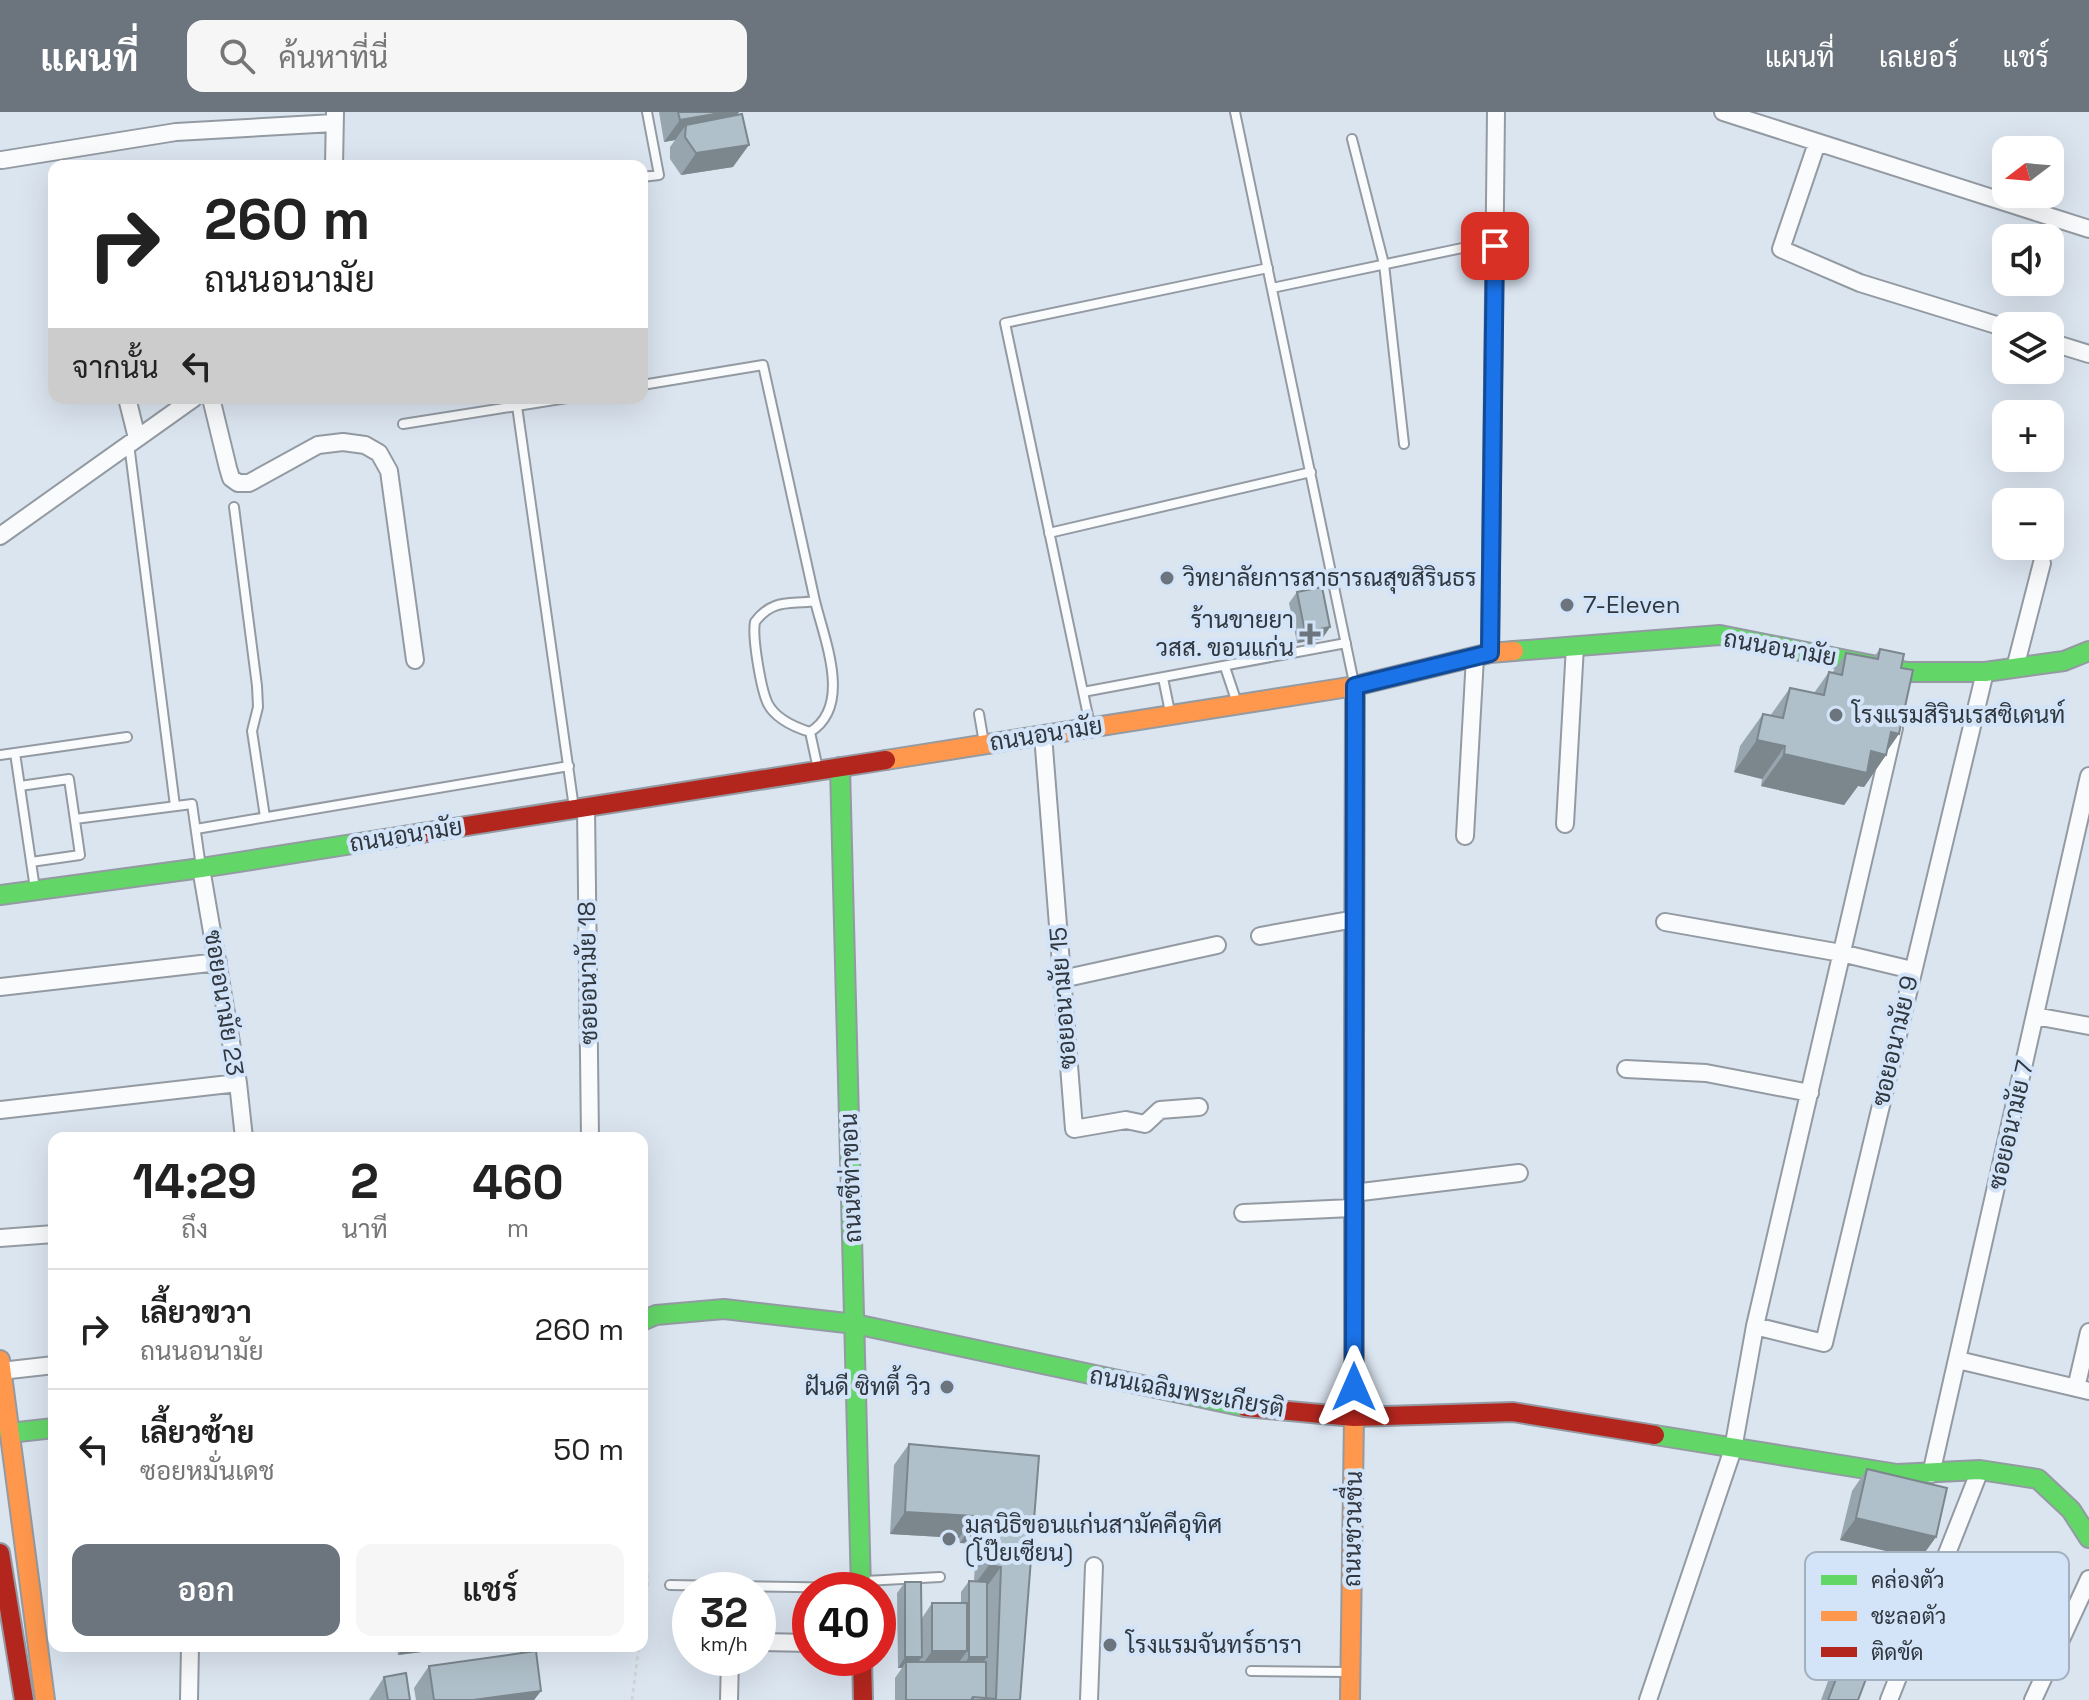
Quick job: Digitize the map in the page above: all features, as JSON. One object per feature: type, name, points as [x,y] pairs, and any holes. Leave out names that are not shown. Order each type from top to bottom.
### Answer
[{"type":"street","points":[[1465,836],[1483,655],[1496,112]]},
{"type":"street","points":[[1723,112],[2089,229]]},
{"type":"street","points":[[2,160],[176,132],[334,117],[334,160]]},
{"type":"street","points":[[1817,143],[1781,249],[1860,283],[1992,324]]},
{"type":"street","points":[[2064,346],[2089,354]]},
{"type":"street","points":[[128,404],[133,441]]},
{"type":"street","points":[[0,536],[185,404]]},
{"type":"street","points":[[212,404],[231,478],[238,483],[249,483],[318,445],[343,442],[365,445],[379,453],[389,471],[415,660]]},
{"type":"street","points":[[2015,668],[2042,563]]},
{"type":"street","name":"ถนนอนามัย","points":[[0,895],[201,868],[1355,686],[1483,655],[1720,635],[1905,680],[2064,661],[2089,651]]},
{"type":"street","points":[[1565,824],[1575,646]]},
{"type":"street","name":"ซอยอนามัย 9","points":[[1755,1326],[1824,1343],[1985,672]]},
{"type":"street","name":"ถนนชวนชื่น","points":[[1350,1700],[1354,1417],[1355,686]]},
{"type":"street","points":[[1648,1700],[1733,1449],[1755,1326],[1896,717]]},
{"type":"street","name":"ซอยอนามัย 15","points":[[1043,735],[1074,1129],[1126,1120],[1145,1124],[1160,1110],[1199,1107]]},
{"type":"street","name":"ถนนชีท่าขอน","points":[[840,767],[860,1572]]},
{"type":"street","name":"ซอยอนามัย 7","points":[[1931,1474],[2089,776]]},
{"type":"street","name":"ซอยอนามัย 18","points":[[580,808],[590,1132]]},
{"type":"street","name":"ซอยอนามัย 23","points":[[201,868],[238,1083],[243,1132]]},
{"type":"street","points":[[1260,936],[1355,919]]},
{"type":"street","points":[[1665,922],[1841,953],[1912,970]]},
{"type":"street","points":[[1062,979],[1217,945]]},
{"type":"street","points":[[0,987],[218,962]]},
{"type":"street","points":[[2035,1016],[2089,1026]]},
{"type":"street","points":[[1626,1069],[1706,1073],[1810,1093]]},
{"type":"street","points":[[0,1110],[238,1083]]},
{"type":"street","points":[[1243,1213],[1352,1200],[1519,1173]]},
{"type":"street","points":[[0,1238],[48,1234]]},
{"type":"street","name":"ถนนเฉลิมพระเกียรติ","points":[[648,1318],[656,1315],[724,1309],[855,1324],[1246,1407],[1354,1417],[1513,1412],[1897,1474],[1980,1470],[2038,1479],[2071,1510],[2089,1538]]},
{"type":"street","points":[[1958,1360],[2082,1390],[2089,1332]]},
{"type":"street","points":[[45,1700],[1,1366],[48,1365]]},
{"type":"street","points":[[9,1433],[48,1429]]},
{"type":"street","points":[[1948,1552],[1980,1470]]},
{"type":"street","points":[[0,1553],[5,1614],[24,1700]]},
{"type":"street","points":[[1089,1700],[1094,1566]]},
{"type":"street","points":[[2069,1622],[2089,1579]]},
{"type":"street","points":[[189,1700],[190,1652]]},
{"type":"street","points":[[729,1700],[730,1676]]},
{"type":"street","points":[[862,1676],[863,1700]]},
{"type":"street","points":[[1889,1700],[1898,1680]]},
{"type":"street","points":[[2033,1700],[2042,1680]]},
{"type":"street","points":[[1896,1684],[1908,1700]]},
{"type":"lane","points":[[647,112],[659,175],[648,176]]},
{"type":"lane","points":[[1235,112],[1355,686]]},
{"type":"lane","points":[[1352,139],[1384,264],[1404,444]]},
{"type":"lane","points":[[1272,288],[1467,247]]},
{"type":"lane","points":[[1090,727],[1005,323],[1268,268]]},
{"type":"lane","points":[[648,384],[763,365],[835,689],[828,712],[818,727],[810,732]]},
{"type":"lane","points":[[403,424],[530,404]]},
{"type":"lane","points":[[517,406],[569,766],[580,808]]},
{"type":"lane","points":[[133,441],[175,806]]},
{"type":"lane","points":[[1049,533],[1311,472]]},
{"type":"lane","points":[[234,507],[257,686],[258,707],[252,731],[265,817]]},
{"type":"lane","points":[[810,732],[779,717],[767,703],[753,634],[755,622],[774,605],[815,601]]},
{"type":"lane","points":[[1083,692],[1346,643]]},
{"type":"lane","points":[[1225,667],[1237,705]]},
{"type":"lane","points":[[1163,678],[1170,715]]},
{"type":"lane","points":[[979,714],[984,744]]},
{"type":"lane","points":[[810,732],[818,770]]},
{"type":"lane","points":[[0,755],[127,737]]},
{"type":"lane","points":[[15,753],[35,890]]},
{"type":"lane","points":[[196,829],[569,766]]},
{"type":"lane","points":[[20,786],[69,779],[75,819],[80,855],[31,862]]},
{"type":"lane","points":[[75,819],[192,804],[201,868]]},
{"type":"lane","points":[[896,1582],[940,1577]]},
{"type":"lane","points":[[670,1585],[792,1586]]},
{"type":"lane","points":[[1251,1671],[1351,1672]]},
{"type":"path","points":[[632,1700],[638,1652]]},
{"type":"building","points":[[678,112],[726,112],[680,120]]},
{"type":"building","points":[[742,114],[749,145],[696,153],[685,137],[686,125]]},
{"type":"building","points":[[1322,587],[1330,627],[1305,632],[1297,592]]},
{"type":"building","points":[[1880,649],[1904,654],[1901,668],[1913,670],[1899,734],[1891,732],[1886,755],[1871,751],[1867,773],[1784,754],[1785,746],[1757,740],[1763,714],[1783,718],[1790,688],[1824,695],[1829,672],[1842,675],[1846,653],[1878,659]]},
{"type":"building","points":[[909,1444],[1039,1456],[1020,1700],[973,1700],[973,1697],[996,1699],[1001,1567],[989,1565],[991,1522],[975,1521],[974,1516],[905,1512]]},
{"type":"building","points":[[1867,1469],[1947,1488],[1936,1537],[1856,1518]]},
{"type":"building","points":[[969,1581],[987,1582],[987,1657],[969,1657]]},
{"type":"building","points":[[905,1582],[921,1582],[922,1657],[905,1657]]},
{"type":"building","points":[[932,1603],[967,1603],[967,1651],[932,1651]]},
{"type":"building","points":[[536,1652],[541,1691],[473,1700],[434,1700],[429,1666]]},
{"type":"building","points":[[906,1662],[986,1662],[986,1698],[906,1700]]},
{"type":"building","points":[[406,1673],[410,1700],[388,1700],[384,1677]]},
{"type":"building","points":[[1836,1680],[1866,1680],[1858,1700],[1828,1700]]},
{"type":"traffic: fast","points":[[1514,651],[1720,635],[1907,672],[1985,672],[2064,661],[2089,651]]},
{"type":"traffic: fast","points":[[840,767],[861,1572]]},
{"type":"traffic: fast","points":[[0,895],[384,839]]},
{"type":"traffic: fast","points":[[648,1318],[656,1315],[724,1309],[855,1324],[1245,1407]]},
{"type":"traffic: fast","points":[[9,1433],[48,1429]]},
{"type":"traffic: fast","points":[[1655,1435],[1897,1474],[1980,1470],[2038,1479],[2071,1510],[2089,1538]]},
{"type":"traffic: slow","points":[[886,760],[1355,686],[1490,653],[1514,651]]},
{"type":"traffic: slow","points":[[1350,1700],[1354,1053]]},
{"type":"traffic: slow","points":[[0,1360],[45,1700]]},
{"type":"traffic: jam","points":[[1354,1053],[1355,686]]},
{"type":"traffic: jam","points":[[384,839],[886,760]]},
{"type":"traffic: jam","points":[[1245,1407],[1354,1417],[1513,1412],[1655,1435]]},
{"type":"traffic: jam","points":[[0,1553],[24,1700]]},
{"type":"traffic: jam","points":[[862,1676],[863,1700]]},
{"type":"place","name":"วิทยาลัยการสาธารณสุขสิรินธร","points":[[1167,578]]},
{"type":"place","name":"7-Eleven","points":[[1567,605]]},
{"type":"place","name":"ร้านขายยา วสส. ขอนแก่น","points":[[1310,634]]},
{"type":"place","name":"โรงแรมสิรินเรสซิเดนท์","points":[[1836,715]]},
{"type":"place","name":"ฝันดี ซิทตี้ วิว","points":[[947,1387]]},
{"type":"place","name":"มูลนิธิขอนแก่นสามัคคีอุทิศ (โป๊ยเซียน)","points":[[949,1539]]},
{"type":"place","name":"โรงแรมจันทร์ธารา","points":[[1110,1645]]},
{"type":"route","points":[[1354,1387],[1355,686],[1490,653],[1495,246]]}]
